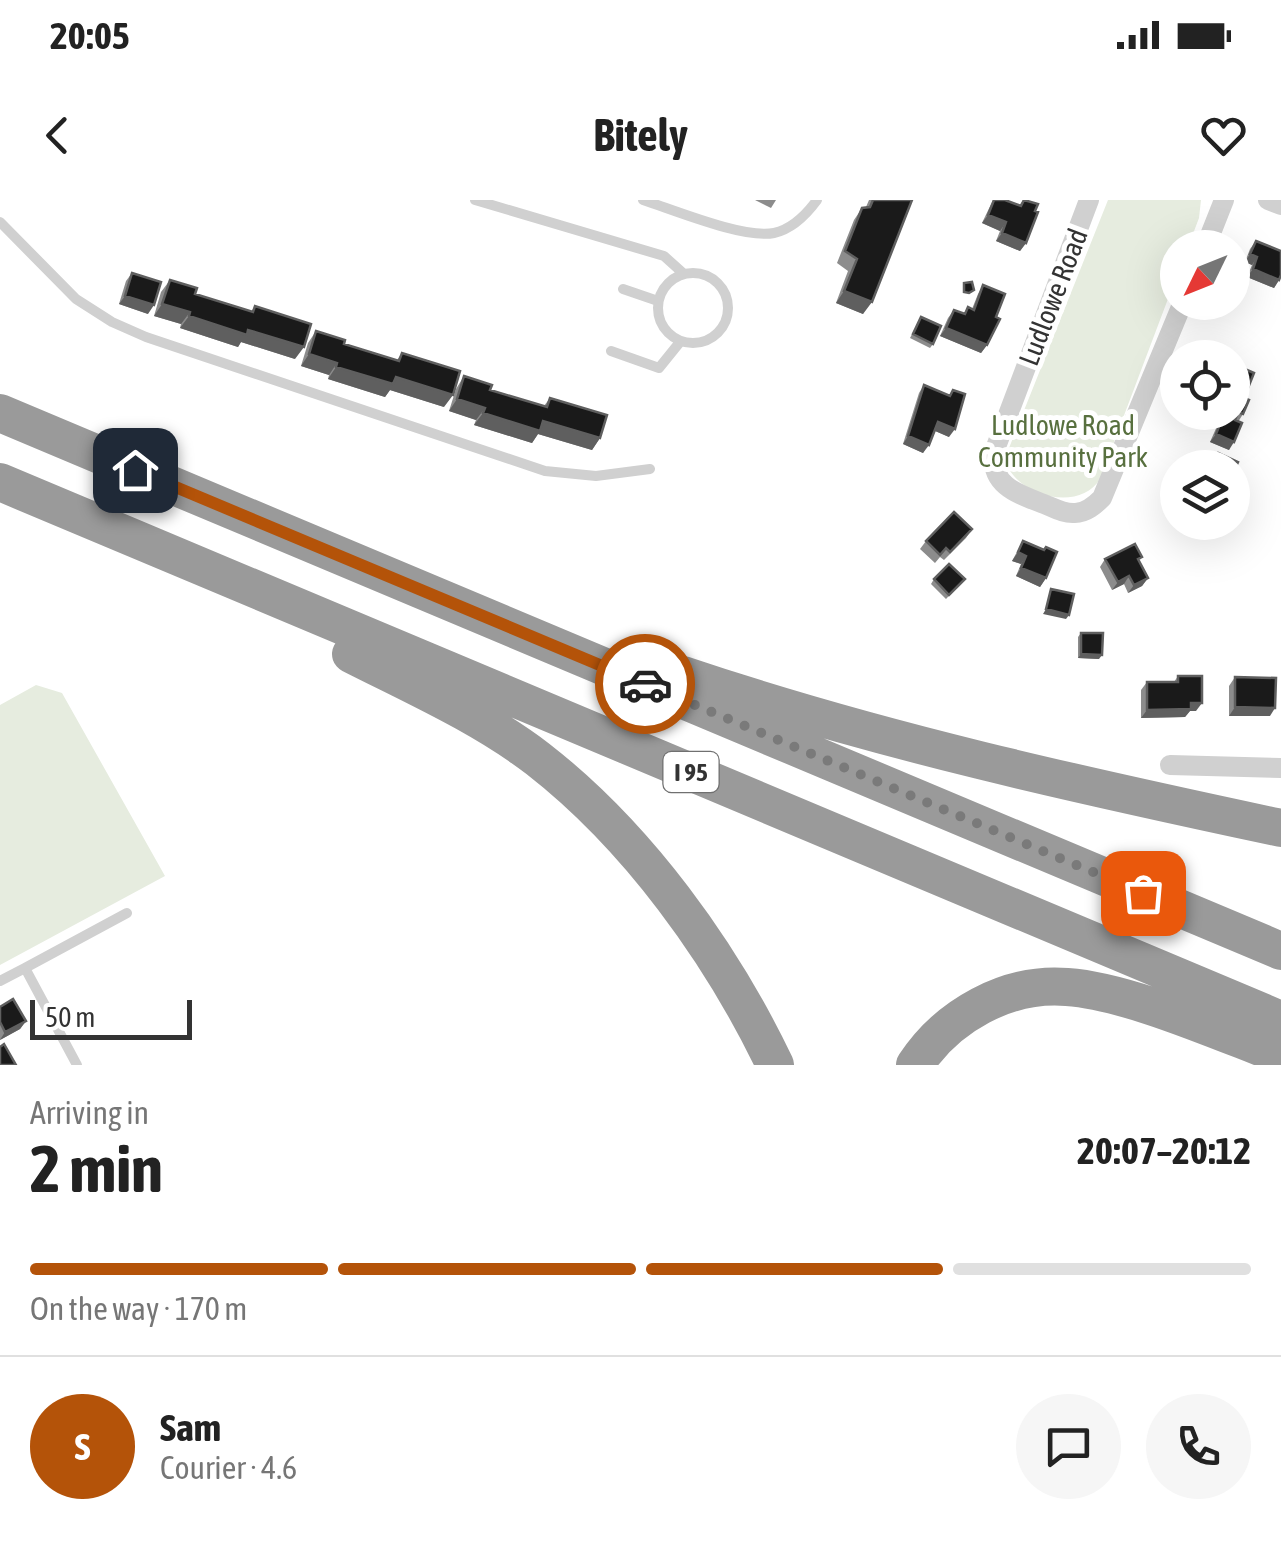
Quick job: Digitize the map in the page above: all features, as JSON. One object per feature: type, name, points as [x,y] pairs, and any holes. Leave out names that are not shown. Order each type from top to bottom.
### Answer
[{"type":"highway","points":[[0,396],[135,470]]},
{"type":"highway","name":"I 95","points":[[0,413],[1281,951]]},
{"type":"highway","name":"I 95","points":[[0,482],[1281,1020]]},
{"type":"highway","points":[[100,524],[465,714],[536,758],[617,835],[672,898],[724,971],[775,1065]]},
{"type":"highway","points":[[370,568],[822,721],[1046,777],[1281,828]]},
{"type":"highway","points":[[915,1065],[942,1033],[974,1009],[999,997],[1067,986],[1114,997],[1281,1055]]},
{"type":"street","name":"Ludlowe Road","points":[[1089,200],[994,452],[993,466],[1003,484],[1064,512],[1082,512],[1102,498],[1176,320]]},
{"type":"street","points":[[1212,230],[1224,200]]},
{"type":"street","points":[[1268,200],[1281,205]]},
{"type":"street","points":[[1170,765],[1281,768]]},
{"type":"lane","points":[[476,200],[664,256],[684,274]]},
{"type":"lane","points":[[643,200],[752,234],[774,233],[794,224],[817,200]]},
{"type":"lane","points":[[0,222],[76,298],[146,338],[545,471],[596,476],[650,469]]},
{"type":"lane","points":[[684,274],[708,276],[725,294],[727,318],[713,338],[691,344],[680,342],[663,327],[658,317],[658,301],[665,285],[684,274]]},
{"type":"lane","points":[[622,289],[658,301]]},
{"type":"lane","points":[[611,352],[659,368],[680,342]]},
{"type":"lane","points":[[0,981],[127,913]]},
{"type":"lane","points":[[25,968],[78,1065]]},
{"type":"green space","name":"Ludlowe Road Community Park","points":[[1108,200],[1201,200],[1194,230],[1160,230],[1160,320],[1100,479],[1077,496],[1047,496],[1020,482],[1005,458]]},
{"type":"green space","points":[[36,685],[62,693],[165,876],[0,965],[0,705]]},
{"type":"building","points":[[873,200],[912,200],[872,302],[844,291],[857,259],[845,251],[862,208],[870,207]]},
{"type":"building","points":[[994,200],[1021,206],[1024,200],[1038,204],[1026,243],[1002,233],[1006,222],[988,215]]},
{"type":"building","points":[[1256,241],[1281,251],[1279,280],[1253,269],[1257,257],[1250,254]]},
{"type":"building","points":[[132,273],[161,282],[154,305],[125,296]]},
{"type":"building","points":[[170,280],[197,288],[195,294],[253,312],[255,306],[311,324],[304,347],[248,330],[247,335],[162,304]]},
{"type":"building","points":[[972,282],[974,290],[964,292],[964,283]]},
{"type":"building","points":[[983,285],[1005,294],[996,317],[1000,319],[987,345],[946,328],[954,310],[965,314],[968,307],[974,310]]},
{"type":"building","points":[[921,317],[941,326],[933,344],[913,334]]},
{"type":"building","points":[[316,331],[399,361],[402,353],[460,371],[453,395],[396,377],[393,384],[336,367],[337,363],[309,354]]},
{"type":"building","points":[[464,376],[492,385],[490,390],[547,407],[550,398],[607,415],[600,438],[543,421],[540,431],[483,413],[485,408],[457,399]]},
{"type":"building","points":[[924,385],[950,396],[953,390],[965,394],[955,429],[938,422],[929,445],[908,436]]},
{"type":"building","points":[[1218,430],[1239,430],[1234,442],[1216,434]]},
{"type":"building","points":[[954,512],[972,529],[950,552],[946,548],[940,555],[926,541]]},
{"type":"building","points":[[1023,541],[1057,552],[1046,578],[1021,568],[1026,556],[1018,552]]},
{"type":"building","points":[[1135,544],[1148,578],[1134,585],[1129,576],[1118,582],[1105,559]]},
{"type":"building","points":[[949,564],[965,579],[949,595],[934,579]]},
{"type":"building","points":[[1051,589],[1074,594],[1069,615],[1046,609]]},
{"type":"building","points":[[1081,633],[1103,633],[1102,655],[1081,654]]},
{"type":"building","points":[[1178,676],[1202,676],[1202,703],[1191,703],[1191,709],[1147,710],[1147,682],[1178,682]]},
{"type":"building","points":[[1235,677],[1276,678],[1275,708],[1235,707]]},
{"type":"building","points":[[13,999],[26,1021],[5,1032],[0,1007]]},
{"type":"building","points":[[4,1044],[16,1065],[0,1065],[0,1047]]},
{"type":"way so far","points":[[645,684],[1143,893]]},
{"type":"route","points":[[135,470],[645,684]]}]
